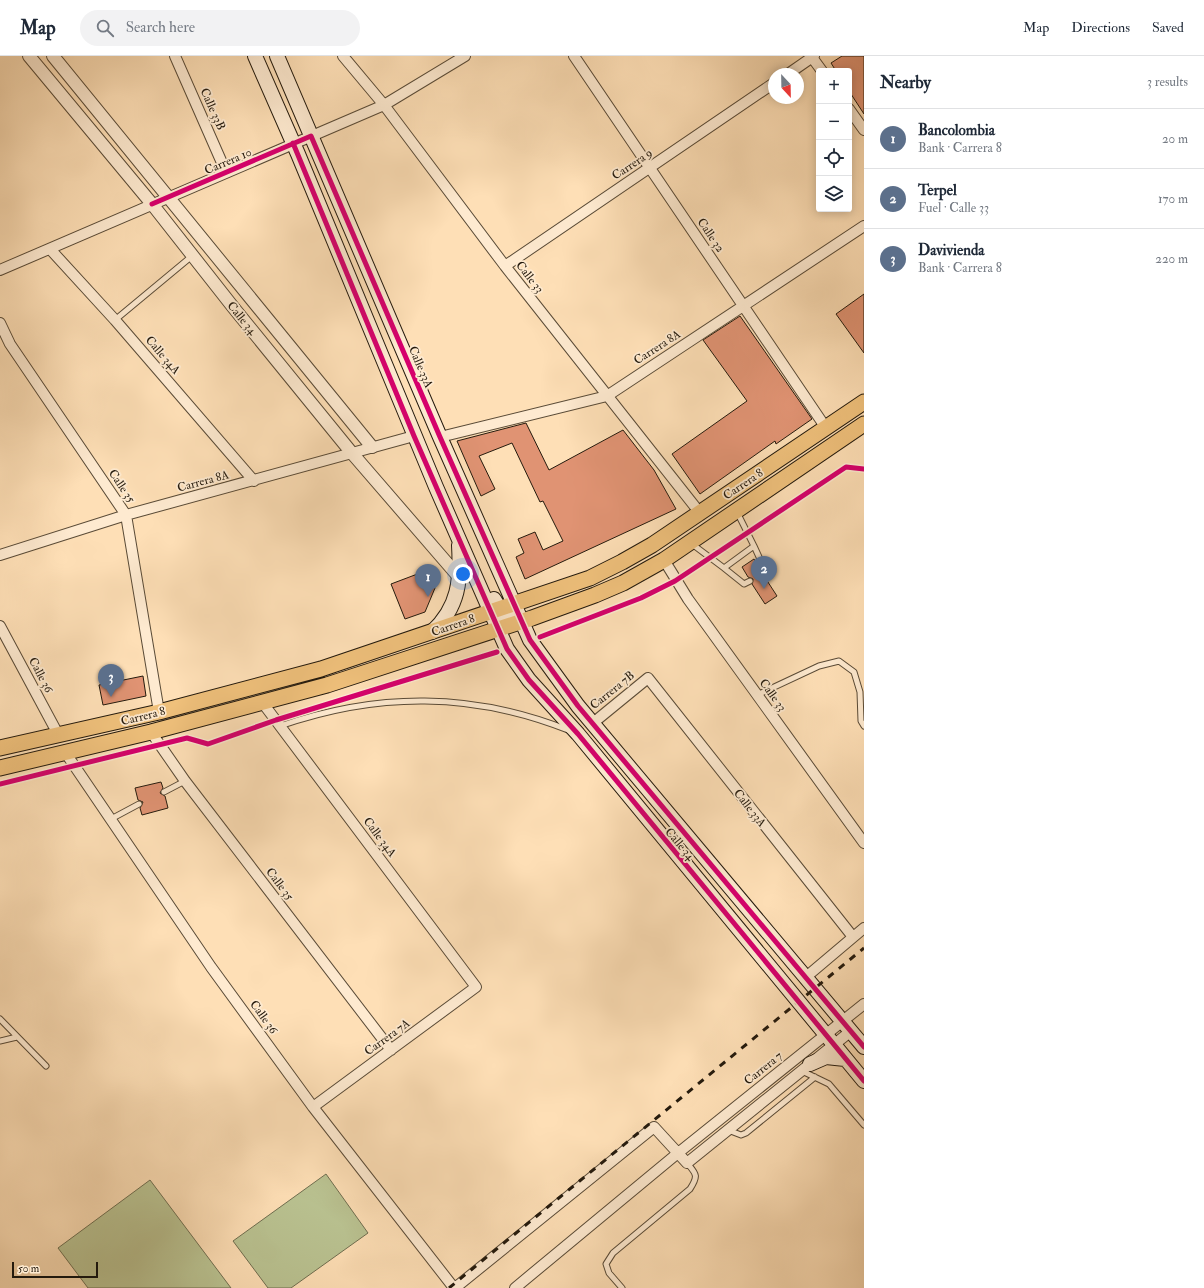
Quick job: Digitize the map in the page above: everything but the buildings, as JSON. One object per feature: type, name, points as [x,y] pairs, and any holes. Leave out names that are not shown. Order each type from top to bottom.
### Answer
[{"type":"main road","points":[[255,56],[293,143],[414,436],[458,537],[495,611],[521,622]]},
{"type":"main road","name":"Calle 33A","points":[[277,56],[440,437],[514,605]]},
{"type":"main road","name":"Carrera 8","points":[[0,748],[59,736],[159,712],[321,669],[432,633],[590,578],[622,562],[700,513],[864,402]]},
{"type":"main road","name":"Carrera 8","points":[[0,768],[151,732],[327,685],[521,622],[623,583],[664,560],[864,424]]},
{"type":"main road","points":[[436,486],[451,503],[495,611]]},
{"type":"main road","points":[[432,633],[443,622],[452,607],[459,577],[458,537]]},
{"type":"main road","name":"Calle 34","points":[[514,605],[530,640],[578,706],[864,1047]]},
{"type":"main road","name":"Calle 34","points":[[495,611],[499,629],[507,649],[529,680],[578,734],[660,836],[864,1082]]},
{"type":"main road","points":[[660,836],[676,823]]},
{"type":"main road","points":[[809,1071],[826,1057],[845,1059]]},
{"type":"street","name":"Calle 34","points":[[29,56],[152,204],[192,256],[351,452],[459,577]]},
{"type":"street","name":"Calle 34","points":[[53,56],[169,196],[247,296],[372,447]]},
{"type":"street","name":"Calle 33B","points":[[175,56],[226,172]]},
{"type":"street","name":"Calle 33","points":[[343,56],[384,105],[505,266],[700,513]]},
{"type":"street","name":"Carrera 10","points":[[0,270],[169,196],[384,105],[465,56]]},
{"type":"street","name":"Calle 32","points":[[574,56],[826,428]]},
{"type":"street","points":[[796,68],[813,56],[820,68]]},
{"type":"street","name":"Carrera 9","points":[[505,266],[768,87]]},
{"type":"street","points":[[852,113],[864,130]]},
{"type":"street","name":"Carrera 8A","points":[[440,437],[607,396],[864,226]]},
{"type":"street","name":"Calle 34A","points":[[50,249],[115,320],[254,481]]},
{"type":"street","points":[[233,306],[247,296]]},
{"type":"street","name":"Calle 35","points":[[0,324],[17,355],[126,515],[159,712]]},
{"type":"street","name":"Carrera 8A","points":[[0,555],[126,515],[254,481],[351,452],[414,436]]},
{"type":"street","name":"Calle 33","points":[[664,560],[684,593],[864,843]]},
{"type":"street","name":"Calle 36","points":[[0,626],[59,736]]},
{"type":"street","name":"Carrera 7B","points":[[593,723],[648,678]]},
{"type":"street","name":"Calle 33A","points":[[648,678],[853,937]]},
{"type":"street","name":"Calle 34A","points":[[262,702],[476,987]]},
{"type":"street","name":"Calle 35","points":[[151,732],[185,781],[391,1050]]},
{"type":"street","name":"Calle 36","points":[[65,752],[211,967],[313,1107],[455,1288]]},
{"type":"street","points":[[806,977],[864,928]]},
{"type":"street","name":"Carrera 7A","points":[[313,1107],[476,987]]},
{"type":"street","name":"Carrera 7","points":[[515,1288],[678,1153],[830,1040],[847,1026],[864,1004]]},
{"type":"street","name":"Carrera 7","points":[[687,1163],[728,1130],[809,1071],[830,1040]]},
{"type":"street","points":[[455,1288],[654,1127],[687,1163]]},
{"type":"lane","points":[[115,320],[192,256]]},
{"type":"lane","points":[[736,510],[765,570],[762,573]]},
{"type":"lane","points":[[689,542],[744,584],[750,581]]},
{"type":"lane","points":[[724,568],[754,546]]},
{"type":"lane","points":[[757,695],[819,666],[839,661],[854,672],[860,692],[861,721],[864,726]]},
{"type":"lane","points":[[280,726],[311,715],[348,707],[386,702],[431,700],[491,707],[543,720],[578,734]]},
{"type":"lane","points":[[164,792],[185,781]]},
{"type":"lane","points":[[111,819],[139,804]]},
{"type":"lane","points":[[0,1019],[46,1066]]},
{"type":"lane","points":[[0,1041],[17,1037]]},
{"type":"lane","points":[[728,1130],[741,1135],[746,1133],[809,1071],[829,1084],[864,1126]]},
{"type":"lane","points":[[622,1288],[609,1273],[606,1264],[613,1254],[690,1189],[696,1179],[695,1173],[687,1163]]},
{"type":"green space","points":[[326,1174],[368,1233],[291,1288],[268,1288],[233,1241]]},
{"type":"green space","points":[[150,1180],[231,1288],[88,1288],[58,1248]]},
{"type":"railway","points":[[449,1288],[864,948]]},
{"type":"cycle path","points":[[152,204],[311,136],[440,437],[530,640],[578,706],[864,1047]]},
{"type":"cycle path","points":[[293,143],[414,436],[507,649],[529,680],[578,734],[864,1081]]},
{"type":"cycle path","points":[[540,637],[641,598],[675,581],[846,467],[864,469]]},
{"type":"cycle path","points":[[0,784],[187,738],[208,744],[276,720],[497,652]]},
{"type":"place","name":"Terpel","points":[[764,589]]},
{"type":"place","name":"Bancolombia","points":[[428,597]]},
{"type":"place","name":"Davivienda","points":[[111,697]]}]
